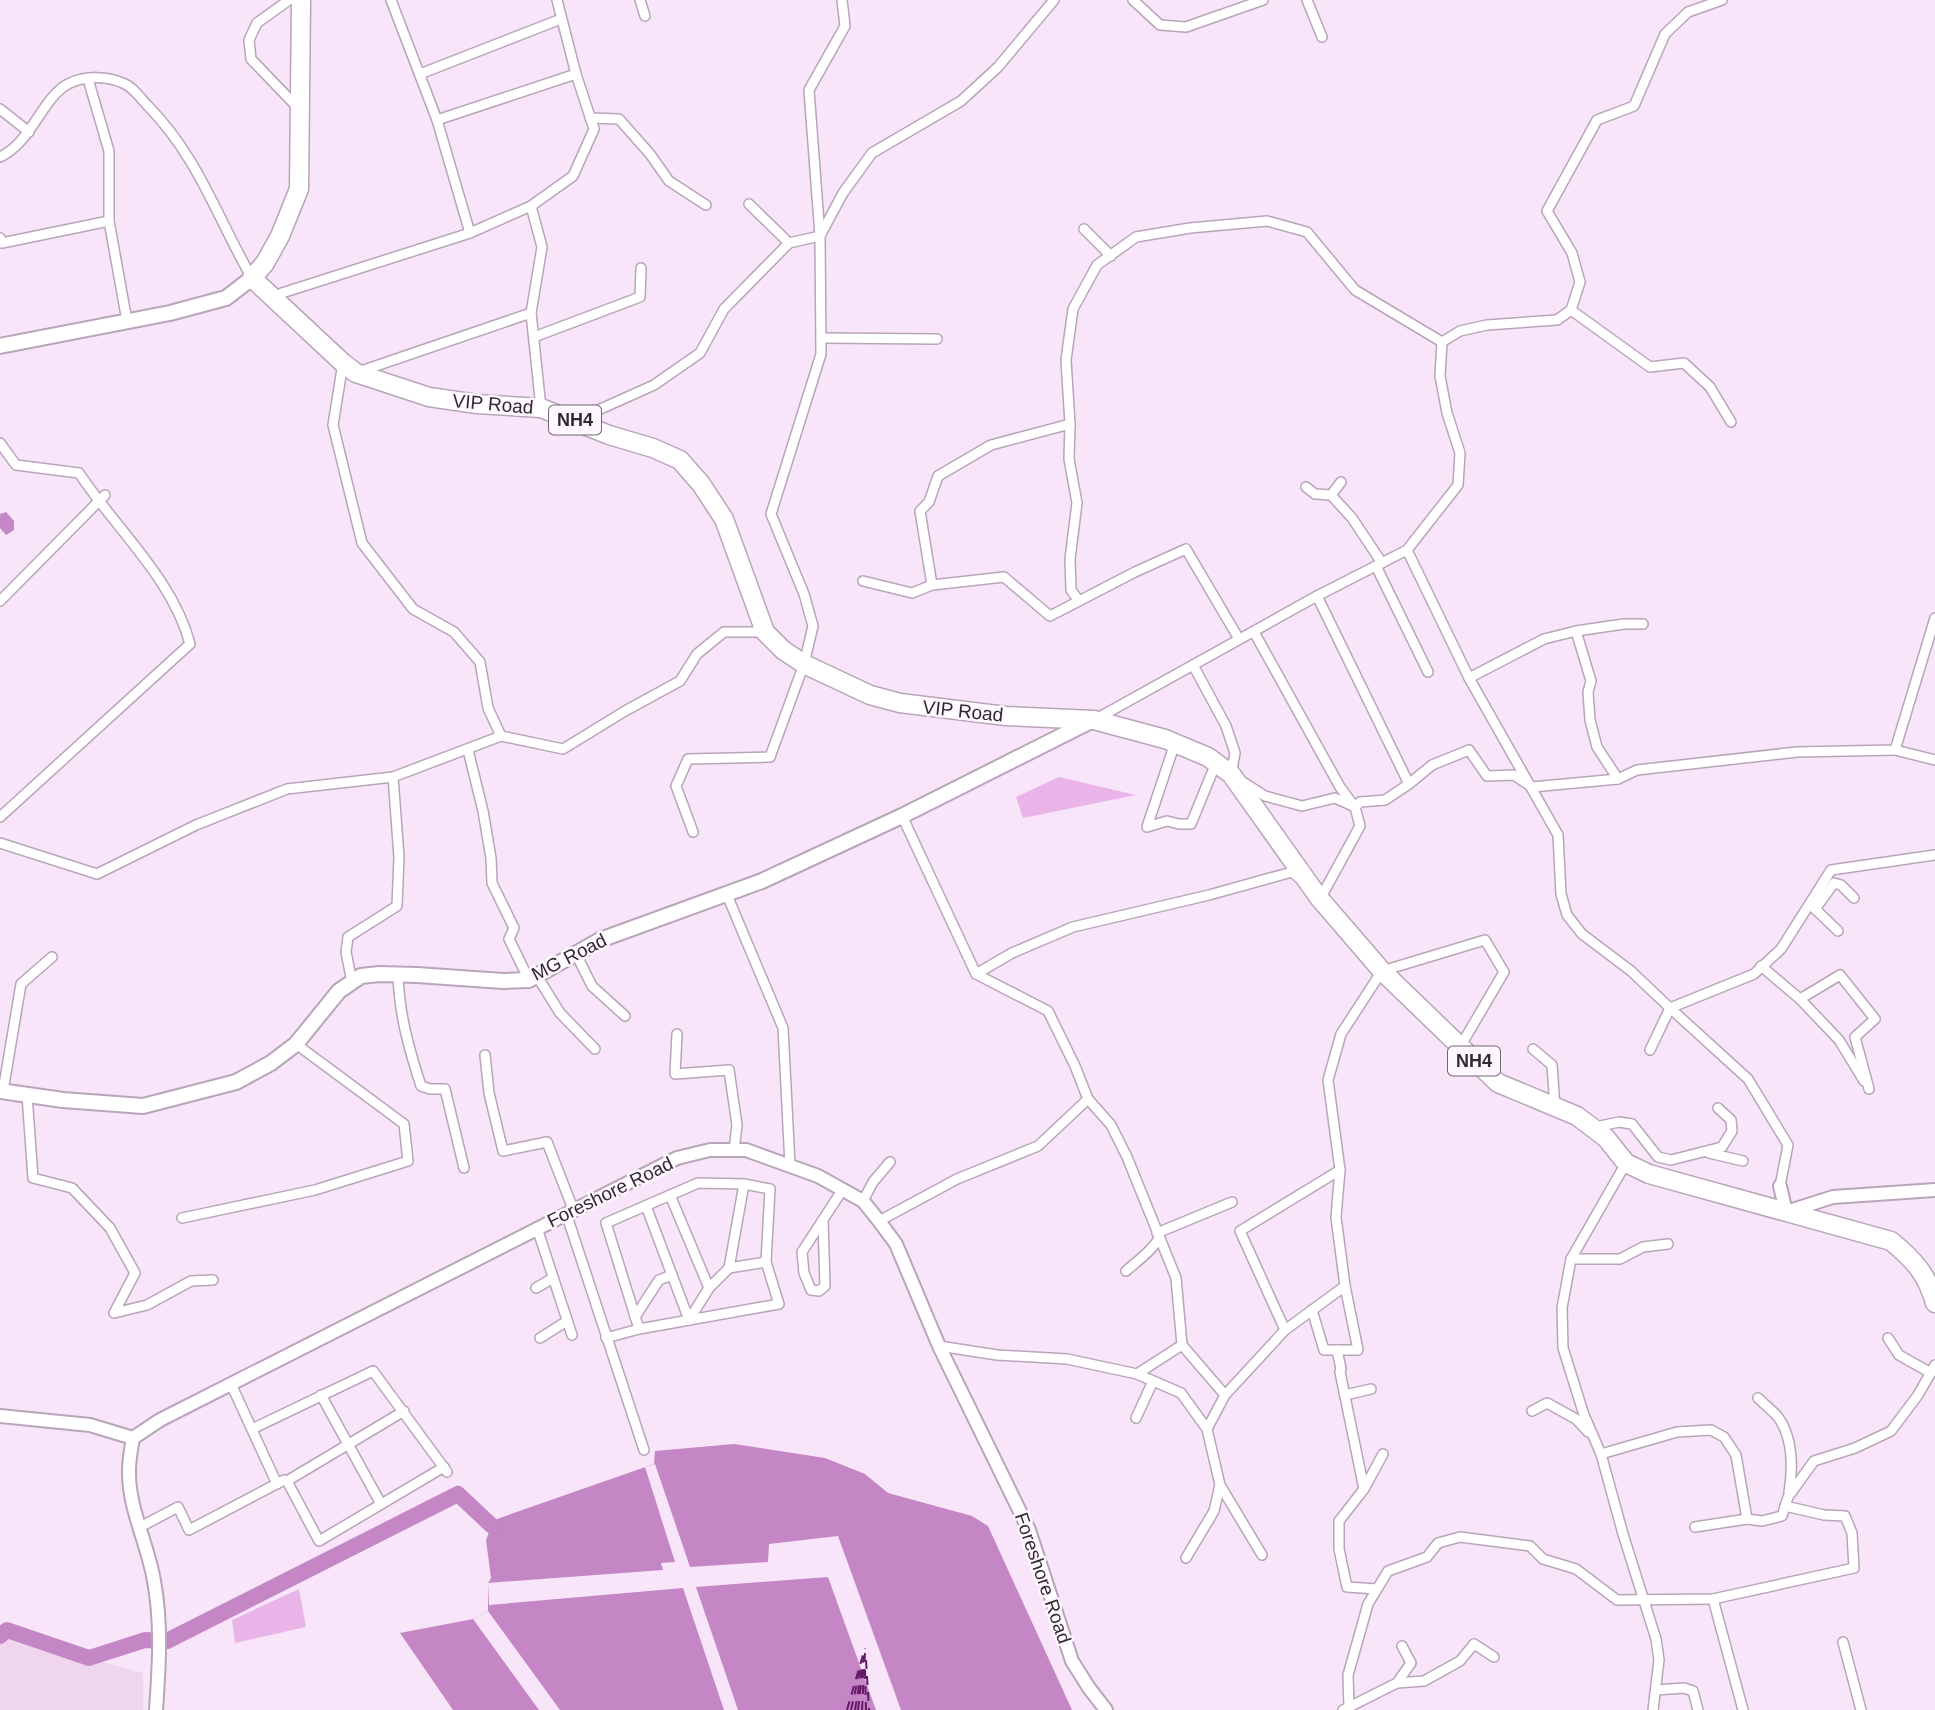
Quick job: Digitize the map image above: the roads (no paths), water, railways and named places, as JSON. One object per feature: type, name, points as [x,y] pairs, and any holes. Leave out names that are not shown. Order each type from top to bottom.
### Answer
[{"type":"highway","points":[[252,278],[265,263],[280,236],[299,189],[301,0]]},
{"type":"highway","name":"VIP Road","points":[[252,278],[349,368],[429,397],[477,404],[541,408],[680,460],[701,484],[724,519],[765,632],[783,650],[804,664],[870,695],[900,704],[1006,716],[1094,720]]},
{"type":"highway","name":"NH4","points":[[1094,720],[1175,743],[1209,757],[1224,769],[1320,899],[1381,971],[1498,1083],[1577,1116],[1606,1138],[1626,1163],[1649,1174],[1891,1241],[1914,1260],[1931,1288],[1935,1303]]},
{"type":"main road","points":[[0,346],[226,298],[252,278]]},
{"type":"main road","name":"MG Road","points":[[352,982],[361,976],[398,974],[503,981],[533,978],[600,940],[762,881],[902,816],[1094,720]]},
{"type":"main road","points":[[1,1091],[63,1100],[143,1106],[236,1082],[271,1063],[296,1044],[339,991],[352,982]]},
{"type":"main road","name":"Foreshore Road","points":[[133,1438],[160,1420],[677,1158],[710,1150],[746,1150],[818,1176],[863,1201],[896,1244],[939,1346],[1029,1530],[1072,1661],[1106,1710]]},
{"type":"main road","points":[[1780,1186],[1786,1212],[1833,1197],[1935,1190]]},
{"type":"main road","points":[[0,1416],[90,1425],[133,1438],[128,1469],[130,1490],[154,1579],[159,1633],[156,1710]]},
{"type":"street","points":[[289,0],[257,23],[248,40],[251,59],[300,110]]},
{"type":"street","points":[[391,0],[437,120],[470,233]]},
{"type":"street","points":[[274,299],[282,293],[470,233],[531,206],[573,176],[594,129],[576,74],[558,0]]},
{"type":"street","points":[[640,0],[645,16]]},
{"type":"street","points":[[692,832],[676,786],[688,759],[770,757],[804,664],[813,626],[804,594],[771,514],[821,354],[820,236],[809,90],[845,26],[842,0]]},
{"type":"street","points":[[576,420],[654,386],[700,352],[724,309],[789,243],[820,236],[843,193],[872,153],[961,101],[998,67],[1054,0]]},
{"type":"street","points":[[1133,0],[1160,25],[1186,27],[1263,0]]},
{"type":"street","points":[[1307,0],[1322,37]]},
{"type":"street","points":[[1442,342],[1460,331],[1487,325],[1557,320],[1571,310],[1580,282],[1572,253],[1547,211],[1597,120],[1634,106],[1665,34],[1688,12],[1722,0]]},
{"type":"street","points":[[419,74],[561,19]]},
{"type":"street","points":[[437,120],[576,74]]},
{"type":"street","points":[[0,157],[29,132],[59,90],[70,83],[99,77],[127,85],[180,143],[211,196],[239,257],[252,278]]},
{"type":"street","points":[[88,79],[109,151],[109,221],[127,321]]},
{"type":"street","points":[[0,109],[29,132]]},
{"type":"street","points":[[590,118],[619,119],[650,154],[669,181],[706,205]]},
{"type":"street","points":[[749,204],[789,243]]},
{"type":"street","points":[[531,206],[542,247],[531,313],[541,408]]},
{"type":"street","points":[[0,238],[2,243],[109,221]]},
{"type":"street","points":[[1079,601],[1071,590],[1070,559],[1077,503],[1069,459],[1066,360],[1073,309],[1097,265],[1136,237],[1190,228],[1267,221],[1307,233],[1355,290],[1442,342]]},
{"type":"street","points":[[1084,229],[1111,256]]},
{"type":"street","points":[[534,337],[640,297],[641,268]]},
{"type":"street","points":[[1571,310],[1650,367],[1684,363],[1710,387],[1731,422]]},
{"type":"street","points":[[501,736],[488,708],[480,662],[454,632],[413,609],[362,543],[333,425],[349,368],[531,313]]},
{"type":"street","points":[[821,338],[937,339]]},
{"type":"street","points":[[1094,720],[1317,596],[1407,550],[1458,485],[1460,453],[1447,413],[1440,376],[1442,342]]},
{"type":"street","points":[[932,585],[920,511],[929,502],[938,476],[991,445],[1070,424]]},
{"type":"street","points":[[0,443],[16,465],[79,473],[102,499],[169,591],[186,627],[190,644],[0,817]]},
{"type":"street","points":[[1331,495],[1341,482]]},
{"type":"street","points":[[1306,487],[1315,494],[1331,495],[1352,518],[1379,564],[1428,671]]},
{"type":"street","points":[[0,601],[102,499]]},
{"type":"street","points":[[863,581],[912,593],[932,585],[1004,577],[1051,616],[1186,550],[1239,639]]},
{"type":"street","points":[[1407,550],[1469,678],[1558,835],[1561,894],[1567,915],[1582,934],[1632,971],[1748,1079],[1788,1145],[1780,1186]]},
{"type":"street","points":[[1317,596],[1409,784]]},
{"type":"street","points":[[1895,750],[1935,618]]},
{"type":"street","points":[[1469,678],[1544,639],[1576,631],[1643,624]]},
{"type":"street","points":[[1576,631],[1591,681],[1588,692],[1590,720],[1597,747],[1618,779]]},
{"type":"street","points":[[0,843],[97,874],[196,825],[287,789],[393,777],[501,736],[563,750],[625,710],[680,681],[697,654],[724,632],[765,632]]},
{"type":"street","points":[[976,974],[1012,953],[1073,927],[1292,872],[1320,899],[1360,826],[1355,807],[1340,787],[1254,632]]},
{"type":"street","points":[[1175,743],[1147,827],[1167,821],[1191,824],[1235,753],[1226,726],[1193,665]]},
{"type":"street","points":[[468,750],[487,834],[492,883],[514,928],[509,939],[533,978],[560,1013],[596,1049]]},
{"type":"street","points":[[1355,807],[1360,802],[1385,800],[1432,765],[1469,750],[1487,776],[1514,775],[1532,787],[1618,779],[1637,770],[1797,752],[1895,750],[1935,760]]},
{"type":"street","points":[[1224,769],[1265,796],[1302,806],[1335,798],[1355,807]]},
{"type":"street","points":[[352,982],[346,952],[348,937],[397,906],[399,857],[393,777]]},
{"type":"street","points":[[902,816],[976,974],[1048,1011],[1088,1098],[1111,1125],[1127,1157],[1176,1278],[1182,1345],[1225,1395]]},
{"type":"street","points":[[1812,906],[1831,870],[1935,855]]},
{"type":"street","points":[[1650,1050],[1670,1008],[1754,974],[1781,948],[1812,906],[1834,883],[1841,885],[1854,898]]},
{"type":"street","points":[[727,895],[783,1028],[790,1165]]},
{"type":"street","points":[[1812,906],[1838,931]]},
{"type":"street","points":[[1312,1310],[1324,1349],[1358,1350],[1345,1286],[1336,1217],[1340,1170],[1328,1080],[1341,1034],[1381,971],[1485,940],[1504,972],[1460,1047]]},
{"type":"street","points":[[576,954],[592,986],[625,1016]]},
{"type":"street","points":[[1,1091],[21,984],[52,957]]},
{"type":"street","points":[[1760,966],[1800,999],[1839,1040],[1869,1089],[1855,1038],[1875,1019],[1840,975],[1800,999]]},
{"type":"street","points":[[398,974],[403,1024],[421,1086],[445,1089],[464,1168]]},
{"type":"street","points":[[677,1034],[675,1074],[729,1070],[737,1125],[734,1150]]},
{"type":"street","points":[[182,1218],[315,1190],[408,1161],[404,1124],[296,1044]]},
{"type":"street","points":[[1533,1049],[1552,1065],[1555,1107]]},
{"type":"street","points":[[485,1055],[489,1093],[503,1151],[547,1142],[570,1211],[606,1338],[644,1450]]},
{"type":"street","points":[[27,1094],[33,1178],[72,1188],[110,1228],[135,1273],[114,1313],[147,1305],[191,1281],[213,1280]]},
{"type":"street","points":[[879,1221],[957,1179],[1038,1146],[1088,1098]]},
{"type":"street","points":[[1593,1128],[1619,1122],[1632,1124],[1658,1157],[1671,1160],[1723,1147],[1732,1131],[1731,1120],[1718,1108]]},
{"type":"street","points":[[1704,1153],[1743,1161]]},
{"type":"street","points":[[863,1201],[873,1182],[890,1162]]},
{"type":"street","points":[[1626,1163],[1571,1259],[1562,1308],[1563,1348],[1584,1415],[1601,1454],[1656,1639],[1659,1660],[1653,1710]]},
{"type":"street","points":[[1285,1330],[1240,1231],[1340,1170]]},
{"type":"street","points":[[606,1338],[639,1329],[779,1304],[766,1262],[770,1189],[744,1184],[698,1183],[607,1223],[639,1329]]},
{"type":"street","points":[[729,1268],[744,1184]]},
{"type":"street","points":[[823,1220],[825,1286],[819,1291],[811,1290],[804,1273],[802,1252],[843,1189]]},
{"type":"street","points":[[670,1195],[709,1287]]},
{"type":"street","points":[[1158,1235],[1232,1202]]},
{"type":"street","points":[[646,1206],[690,1320]]},
{"type":"street","points":[[537,1228],[572,1335]]},
{"type":"street","points":[[1126,1271],[1156,1246],[1158,1235]]},
{"type":"street","points":[[1571,1259],[1620,1259],[1643,1247],[1668,1244]]},
{"type":"street","points":[[690,1320],[709,1287],[729,1268],[766,1262]]},
{"type":"street","points":[[635,1317],[659,1280],[672,1275]]},
{"type":"street","points":[[536,1288],[553,1278]]},
{"type":"street","points":[[1207,1429],[1225,1395],[1285,1330],[1345,1286]]},
{"type":"street","points":[[540,1338],[566,1321]]},
{"type":"street","points":[[1787,1501],[1814,1461],[1855,1448],[1891,1431],[1918,1395],[1933,1369],[1899,1355],[1888,1338]]},
{"type":"street","points":[[1138,1374],[1182,1345]]},
{"type":"street","points":[[939,1346],[997,1355],[1067,1359],[1138,1374],[1181,1394],[1207,1429],[1220,1485],[1262,1555]]},
{"type":"street","points":[[1337,1350],[1364,1489]]},
{"type":"street","points":[[232,1384],[252,1429],[318,1541],[446,1470],[373,1371],[252,1429]]},
{"type":"street","points":[[1136,1418],[1153,1381]]},
{"type":"street","points":[[1345,1395],[1371,1389]]},
{"type":"street","points":[[321,1395],[381,1504]]},
{"type":"street","points":[[1695,1527],[1747,1519],[1762,1521],[1782,1516],[1793,1472],[1787,1434],[1778,1418],[1758,1398]]},
{"type":"street","points":[[1532,1411],[1547,1403],[1576,1419],[1596,1441]]},
{"type":"street","points":[[140,1527],[178,1507],[189,1530],[282,1483],[404,1411]]},
{"type":"street","points":[[1601,1454],[1677,1432],[1711,1430],[1724,1437],[1736,1455],[1747,1519]]},
{"type":"street","points":[[1377,1589],[1347,1587],[1339,1549],[1339,1521],[1364,1489],[1383,1454]]},
{"type":"street","points":[[1186,1558],[1214,1511],[1220,1485]]},
{"type":"street","points":[[1494,1657],[1474,1644],[1460,1661],[1424,1681],[1397,1684],[1346,1708],[1348,1675],[1368,1604],[1388,1571],[1427,1557],[1438,1543],[1460,1538],[1530,1546],[1543,1559],[1576,1569],[1617,1600],[1713,1599],[1854,1568],[1852,1533],[1845,1516],[1824,1515],[1787,1501]]},
{"type":"street","points":[[1713,1599],[1743,1710]]},
{"type":"street","points":[[1843,1642],[1861,1710]]},
{"type":"street","points":[[1397,1684],[1410,1663],[1402,1646]]},
{"type":"street","points":[[1656,1689],[1684,1688],[1693,1691],[1698,1710]]},
{"type":"waterway","points":[[0,1636],[7,1630],[89,1658],[145,1640],[167,1641],[458,1494],[492,1526]]}]
